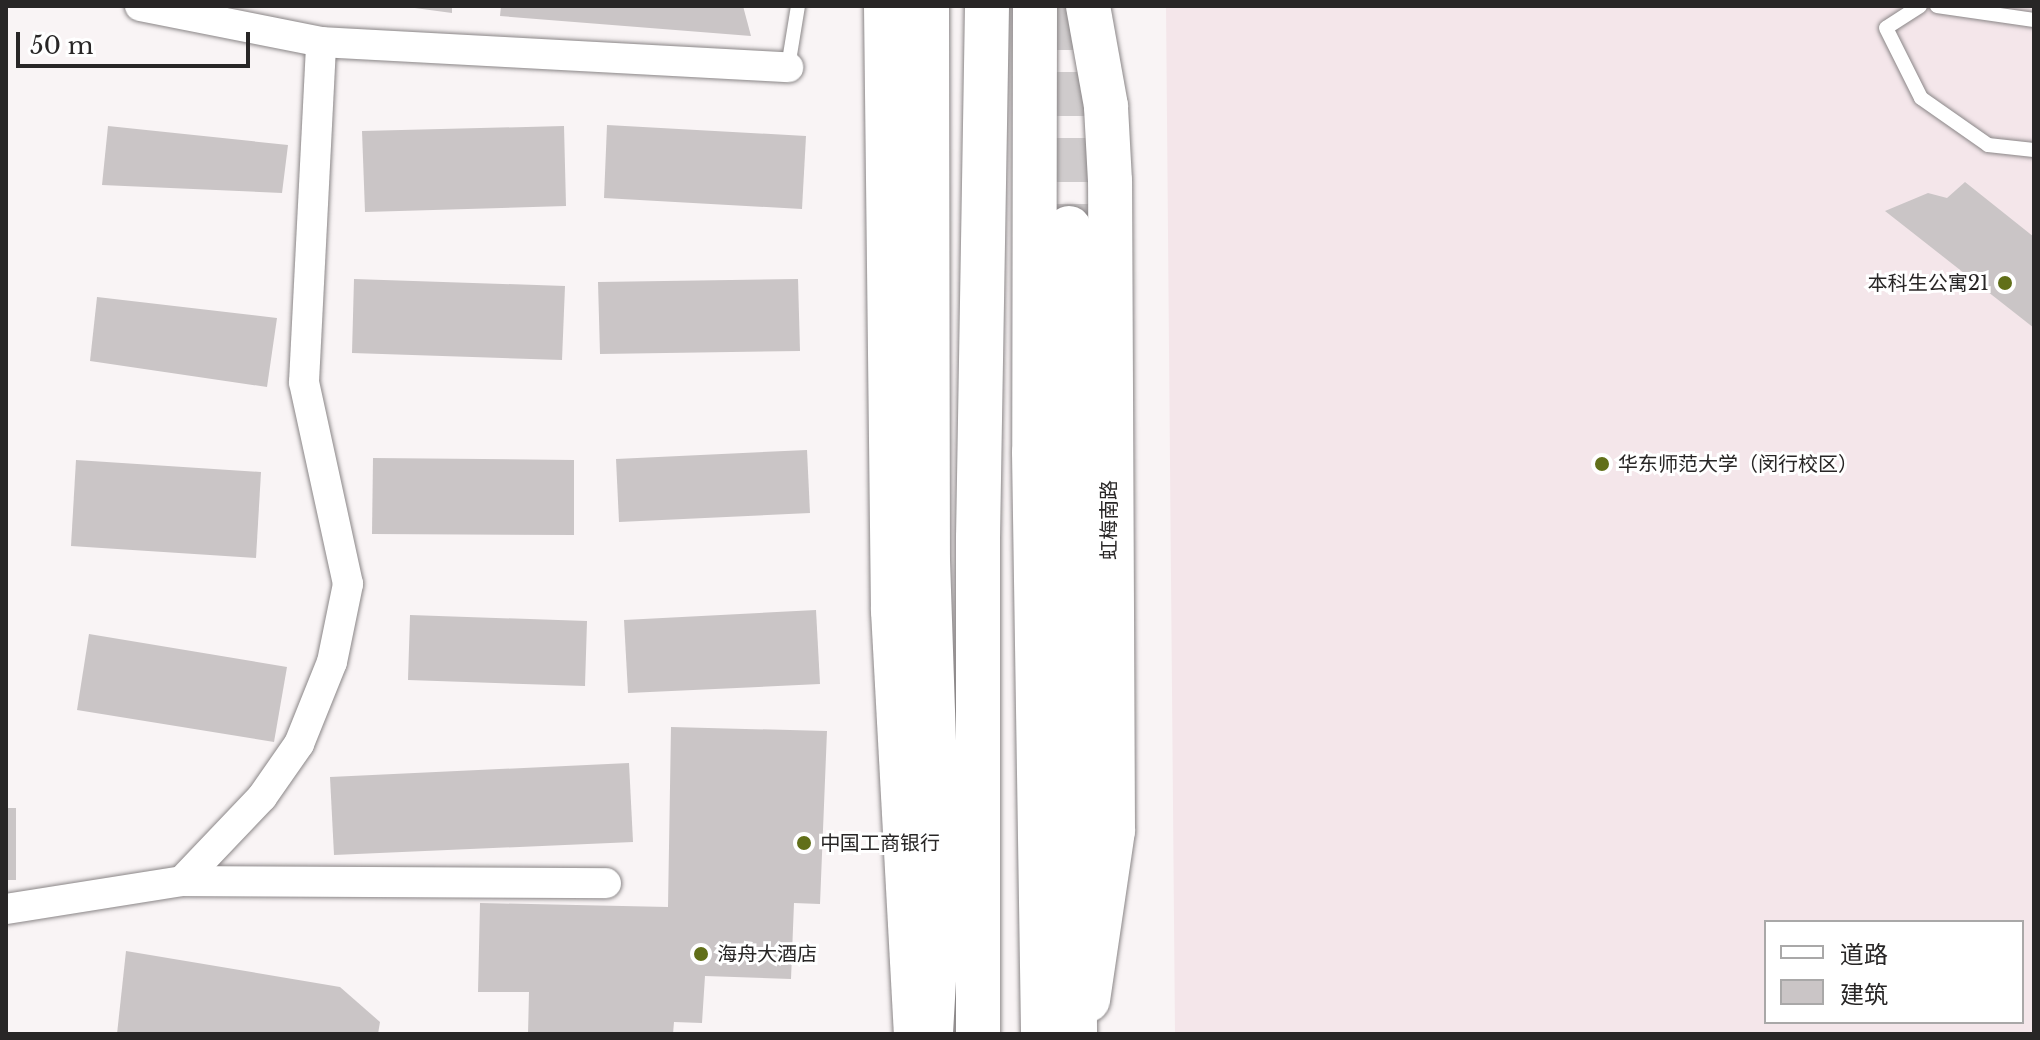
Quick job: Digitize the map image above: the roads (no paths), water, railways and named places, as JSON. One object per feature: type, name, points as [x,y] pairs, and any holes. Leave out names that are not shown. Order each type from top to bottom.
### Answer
[{"type":"main road","points":[[886,6],[893,611],[916,1034]]},
{"type":"main road","points":[[927,6],[928,560],[939,894],[931,1034]]},
{"type":"main road","points":[[978,1034],[978,538],[987,6]]},
{"type":"main road","points":[[1035,6],[1034,452],[1043,1034]]},
{"type":"main road","name":"虹梅南路","points":[[1084,1034],[1113,831],[1110,181],[1106,106],[1088,6]]},
{"type":"main road","points":[[1069,228],[1075,1034]]},
{"type":"main road","points":[[939,894],[959,1034]]},
{"type":"street","points":[[140,6],[321,42],[788,67]]},
{"type":"street","points":[[182,881],[262,797],[299,744],[332,662],[348,584],[304,382],[321,42]]},
{"type":"street","points":[[6,909],[182,881],[606,883]]},
{"type":"lane","points":[[788,67],[798,6]]},
{"type":"lane","points":[[1920,6],[1886,28],[1921,98],[1988,145],[2034,150]]},
{"type":"lane","points":[[1937,6],[2034,20]]},
{"type":"tunnel","points":[[1064,6],[1069,228]]},
{"type":"place","name":"本科生公寓21","points":[[2005,283]]},
{"type":"place","name":"华东师范大学（闵行校区）","points":[[1602,464]]},
{"type":"place","name":"中国工商银行","points":[[804,843]]},
{"type":"place","name":"海舟大酒店","points":[[701,954]]}]
